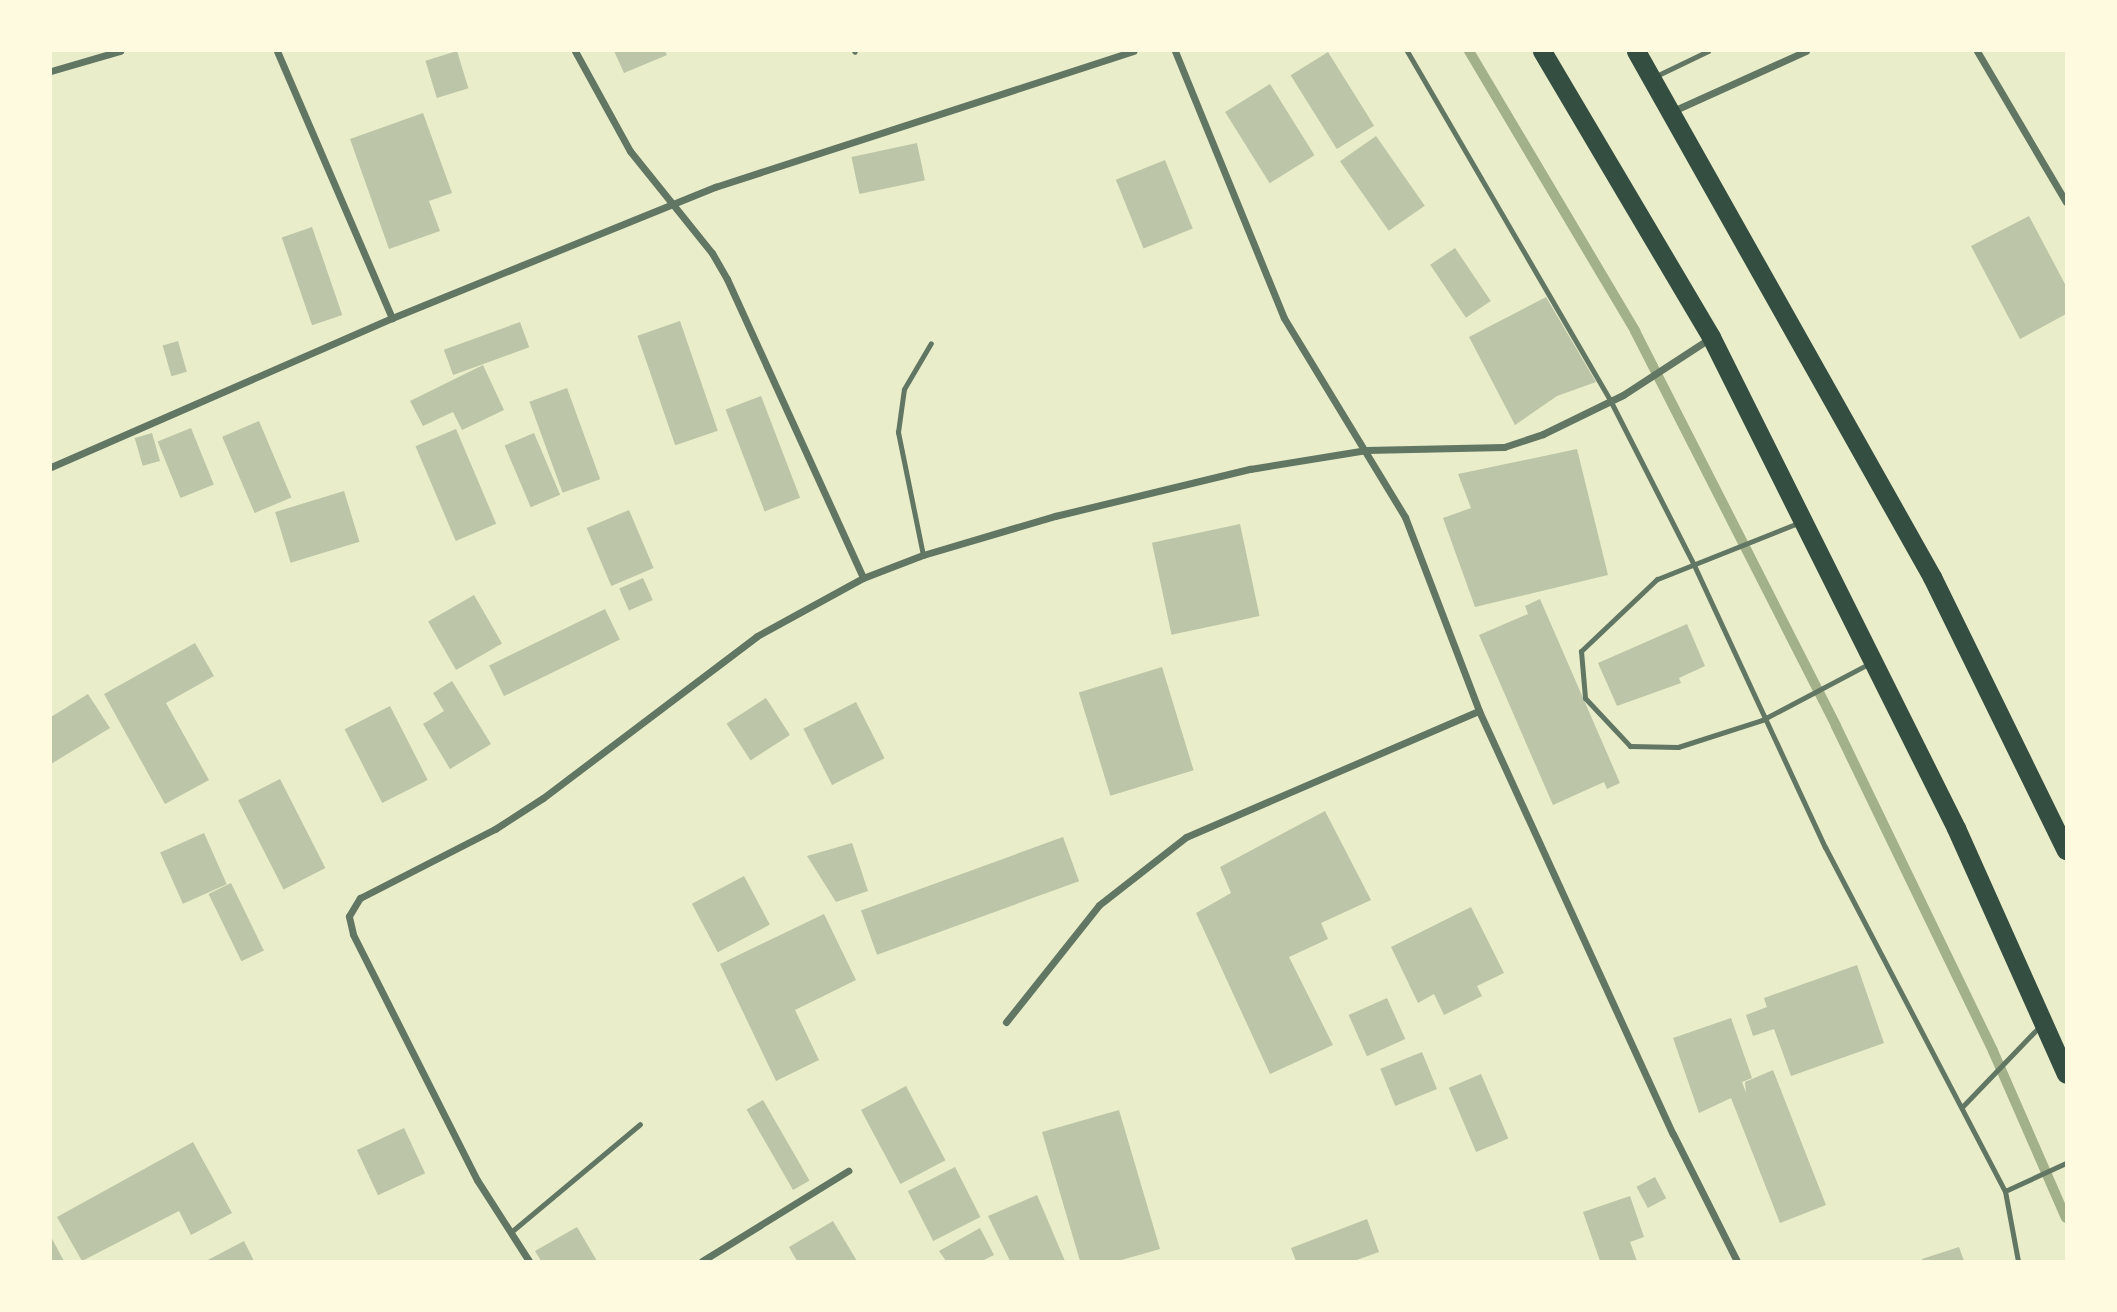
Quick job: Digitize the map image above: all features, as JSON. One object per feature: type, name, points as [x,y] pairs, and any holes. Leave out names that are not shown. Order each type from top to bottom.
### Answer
[{"type":"highway","points":[[1542,51],[1711,337],[1956,828],[2066,1074]]},
{"type":"highway","points":[[1636,51],[1668,113],[1932,577],[2066,850]]},
{"type":"street","points":[[51,71],[120,51]]},
{"type":"street","points":[[277,51],[392,318]]},
{"type":"street","points":[[575,51],[630,151],[712,253],[727,279],[769,365],[863,578]]},
{"type":"street","points":[[51,467],[392,318],[671,205],[886,129],[1133,51]]},
{"type":"street","points":[[1175,51],[1284,318],[1340,416],[1366,450],[1405,517],[1479,711],[1673,1134],[1737,1261]]},
{"type":"street","points":[[1668,113],[1806,51]]},
{"type":"street","points":[[1976,51],[2066,202]]},
{"type":"street","points":[[529,1261],[477,1180],[353,934],[349,916],[360,898],[495,829],[543,798],[757,636],[863,578],[923,555],[1169,486],[1366,450],[1504,447],[1543,434],[1610,400],[1711,337]]},
{"type":"street","points":[[1006,1021],[1099,905],[1186,837],[1479,711]]},
{"type":"street","points":[[702,1261],[712,1259],[848,1171]]},
{"type":"lane","points":[[1407,51],[1610,400],[1693,563],[1762,720],[2005,1191],[2018,1261]]},
{"type":"lane","points":[[1651,78],[1708,51]]},
{"type":"lane","points":[[923,555],[898,432],[904,389],[931,343]]},
{"type":"lane","points":[[1802,521],[1657,579],[1581,651],[1585,698],[1630,746],[1678,747],[1762,720],[1872,662]]},
{"type":"lane","points":[[1962,1107],[2006,1066],[2043,1022]]},
{"type":"lane","points":[[511,1232],[640,1124]]},
{"type":"lane","points":[[2005,1191],[2066,1163]]},
{"type":"building","points":[[457,51],[468,88],[437,98],[425,61]]},
{"type":"building","points":[[614,51],[665,51],[667,55],[624,73]]},
{"type":"building","points":[[1328,52],[1374,126],[1337,149],[1291,75]]},
{"type":"building","points":[[1270,84],[1315,155],[1270,183],[1225,112]]},
{"type":"building","points":[[423,113],[452,193],[429,201],[440,231],[389,249],[350,139]]},
{"type":"building","points":[[1376,136],[1425,206],[1389,231],[1340,161]]},
{"type":"building","points":[[917,143],[925,180],[859,194],[851,157]]},
{"type":"building","points":[[1165,160],[1193,229],[1144,248],[1116,180]]},
{"type":"building","points":[[2029,216],[2066,286],[2066,314],[2020,339],[1971,246]]},
{"type":"building","points":[[312,227],[342,315],[312,325],[282,237]]},
{"type":"building","points":[[1455,248],[1491,301],[1466,318],[1430,265]]},
{"type":"building","points":[[1546,297],[1596,382],[1557,396],[1515,425],[1469,337]]},
{"type":"building","points":[[680,321],[718,431],[675,445],[637,336]]},
{"type":"building","points":[[520,322],[529,347],[453,375],[444,350]]},
{"type":"building","points":[[178,341],[187,372],[171,376],[163,345]]},
{"type":"building","points":[[483,365],[504,410],[462,430],[453,412],[423,426],[410,401]]},
{"type":"building","points":[[567,388],[600,479],[563,493],[529,402]]},
{"type":"building","points":[[761,396],[800,498],[765,511],[726,410]]},
{"type":"building","points":[[259,421],[291,497],[255,513],[222,437]]},
{"type":"building","points":[[191,428],[214,485],[180,498],[158,441]]},
{"type":"building","points":[[456,429],[496,524],[456,541],[415,446]]},
{"type":"building","points":[[152,433],[160,461],[143,466],[135,438]]},
{"type":"building","points":[[534,433],[560,495],[531,507],[505,446]]},
{"type":"building","points":[[1577,449],[1608,575],[1475,607],[1443,518],[1471,508],[1458,474]]},
{"type":"building","points":[[344,491],[359,542],[291,563],[275,512]]},
{"type":"building","points":[[629,510],[654,568],[611,586],[587,528]]},
{"type":"building","points":[[1240,524],[1260,616],[1172,635],[1152,543]]},
{"type":"building","points":[[643,578],[653,600],[629,611],[619,589]]},
{"type":"building","points":[[474,595],[502,643],[456,670],[428,622]]},
{"type":"building","points":[[1540,599],[1620,783],[1607,789],[1604,782],[1553,805],[1479,635],[1528,614],[1525,606]]},
{"type":"building","points":[[605,609],[620,640],[504,696],[489,666]]},
{"type":"building","points":[[1687,624],[1705,666],[1679,678],[1681,683],[1617,706],[1598,663]]},
{"type":"building","points":[[195,643],[214,676],[166,703],[209,780],[165,804],[104,694]]},
{"type":"building","points":[[1162,667],[1194,770],[1110,796],[1079,692]]},
{"type":"building","points":[[452,681],[491,744],[450,769],[423,724],[444,711],[433,693]]},
{"type":"building","points":[[88,694],[110,728],[51,764],[51,717]]},
{"type":"building","points":[[766,698],[790,735],[751,760],[727,724]]},
{"type":"building","points":[[856,702],[885,758],[832,785],[803,729]]},
{"type":"building","points":[[390,706],[428,780],[382,803],[345,729]]},
{"type":"building","points":[[280,779],[325,868],[284,889],[238,800]]},
{"type":"building","points":[[1325,811],[1371,900],[1321,923],[1328,939],[1289,957],[1333,1045],[1270,1074],[1196,913],[1231,893],[1220,867]]},
{"type":"building","points":[[204,833],[227,884],[183,904],[160,853]]},
{"type":"building","points":[[1063,837],[1079,881],[877,955],[861,911]]},
{"type":"building","points":[[852,843],[868,891],[836,902],[807,856]]},
{"type":"building","points":[[744,876],[770,925],[718,952],[692,904]]},
{"type":"building","points":[[231,883],[264,950],[241,961],[209,894]]},
{"type":"building","points":[[1471,907],[1504,973],[1477,986],[1482,996],[1444,1015],[1434,994],[1418,1003],[1391,947]]},
{"type":"building","points":[[824,914],[856,980],[795,1010],[819,1060],[776,1081],[720,964]]},
{"type":"building","points":[[1857,965],[1884,1043],[1791,1076],[1774,1029],[1753,1036],[1746,1015],[1767,1007],[1764,998]]},
{"type":"building","points":[[1387,998],[1405,1039],[1367,1056],[1349,1015]]},
{"type":"building","points":[[1731,1018],[1752,1078],[1742,1082],[1746,1093],[1745,1082],[1773,1070],[1826,1205],[1780,1223],[1731,1098],[1699,1113],[1673,1038]]},
{"type":"building","points":[[1422,1052],[1437,1089],[1395,1106],[1380,1069]]},
{"type":"building","points":[[1481,1074],[1508,1138],[1476,1152],[1449,1088]]},
{"type":"building","points":[[906,1086],[945,1160],[900,1184],[861,1110]]},
{"type":"building","points":[[763,1100],[810,1181],[793,1190],[747,1110]]},
{"type":"building","points":[[1119,1110],[1160,1249],[1118,1261],[1080,1261],[1042,1132]]},
{"type":"building","points":[[404,1128],[425,1173],[378,1195],[357,1150]]},
{"type":"building","points":[[193,1142],[232,1213],[191,1235],[179,1211],[82,1261],[57,1217]]},
{"type":"building","points":[[955,1167],[980,1217],[933,1241],[908,1191]]},
{"type":"building","points":[[1655,1177],[1666,1198],[1648,1208],[1636,1187]]},
{"type":"building","points":[[1037,1195],[1065,1261],[1010,1261],[988,1216]]},
{"type":"building","points":[[1630,1196],[1644,1237],[1630,1242],[1637,1261],[1600,1261],[1583,1212]]},
{"type":"building","points":[[1367,1219],[1379,1252],[1354,1261],[1296,1261],[1291,1248]]},
{"type":"building","points":[[833,1221],[857,1261],[797,1261],[789,1247]]},
{"type":"building","points":[[577,1227],[597,1261],[541,1261],[535,1251]]},
{"type":"building","points":[[980,1228],[994,1255],[982,1261],[946,1261],[939,1251]]},
{"type":"building","points":[[51,1237],[64,1261],[51,1261]]},
{"type":"building","points":[[244,1241],[254,1261],[206,1261]]},
{"type":"building","points":[[1959,1247],[1964,1261],[1922,1261],[1922,1259]]},
{"type":"waterway","points":[[1469,51],[1635,331],[1836,726],[1993,1051],[2066,1218]]}]
